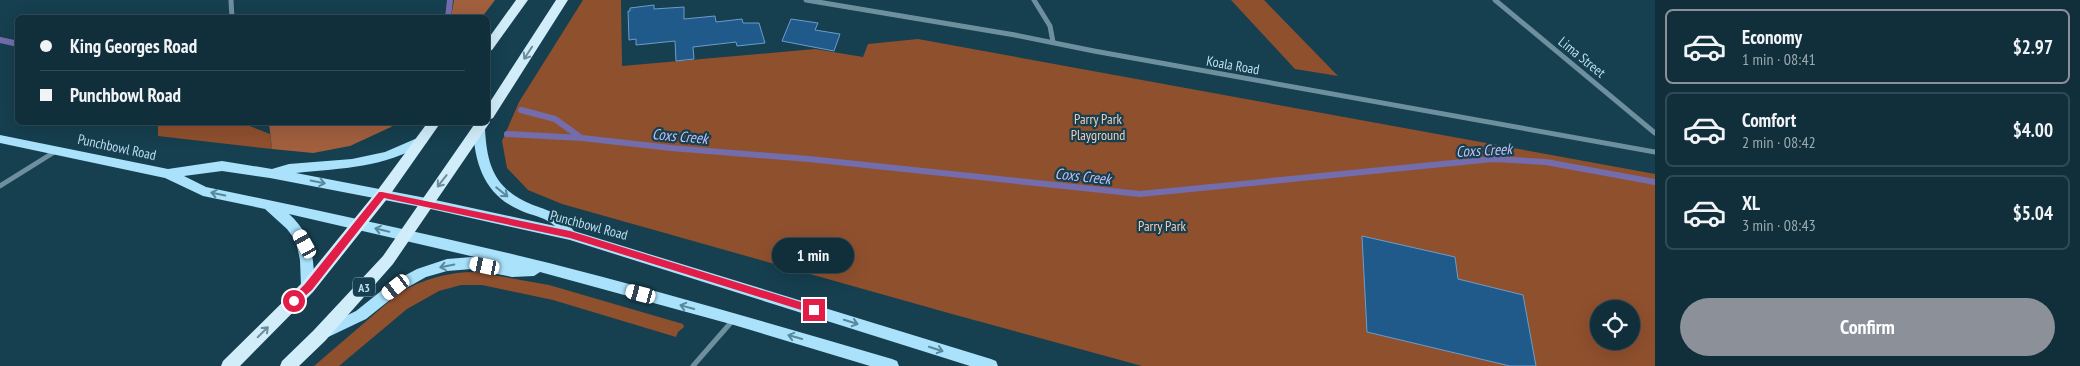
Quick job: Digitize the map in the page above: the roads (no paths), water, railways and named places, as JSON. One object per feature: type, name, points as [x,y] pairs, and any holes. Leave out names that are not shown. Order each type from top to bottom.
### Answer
[{"type":"highway","points":[[490,45],[522,0]]},
{"type":"highway","points":[[490,112],[562,0]]},
{"type":"highway","points":[[229,366],[308,287],[382,195],[432,125]]},
{"type":"highway","name":"A3","points":[[288,366],[319,336],[388,260],[481,126]]},
{"type":"main road","points":[[481,126],[481,162],[494,185],[523,206],[555,218],[570,235]]},
{"type":"main road","name":"Punchbowl Road","points":[[0,139],[168,174],[203,191],[359,224],[549,269],[734,319],[892,366]]},
{"type":"main road","points":[[270,173],[304,166],[376,159],[404,150],[422,140]]},
{"type":"main road","name":"Punchbowl Road","points":[[168,174],[222,166],[270,173],[426,203],[570,235],[991,366]]},
{"type":"main road","points":[[266,204],[292,224],[305,244],[308,287]]},
{"type":"main road","points":[[319,336],[361,315],[396,287],[422,273],[447,265],[472,263],[512,271],[549,269]]},
{"type":"street","points":[[231,0],[232,15]]},
{"type":"street","name":"Koala Road","points":[[806,0],[1053,42],[1103,53],[1655,152]]},
{"type":"street","points":[[1034,0],[1050,26],[1053,42]]},
{"type":"street","name":"Lima Street","points":[[1495,0],[1655,132]]},
{"type":"street","points":[[0,186],[56,151]]},
{"type":"street","points":[[693,366],[734,319]]},
{"type":"waterway","points":[[448,15],[450,0]]},
{"type":"waterway","name":"Coxs Creek","points":[[0,40],[15,43]]},
{"type":"waterway","points":[[521,110],[555,119],[580,137]]},
{"type":"waterway","name":"Coxs Creek","points":[[507,134],[582,138],[671,148],[809,159],[1140,194],[1493,159],[1546,162],[1655,182]]},
{"type":"park label","name":"Parry Park Playground","points":[[1098,128]]},
{"type":"park label","name":"Parry Park","points":[[1162,226]]}]
